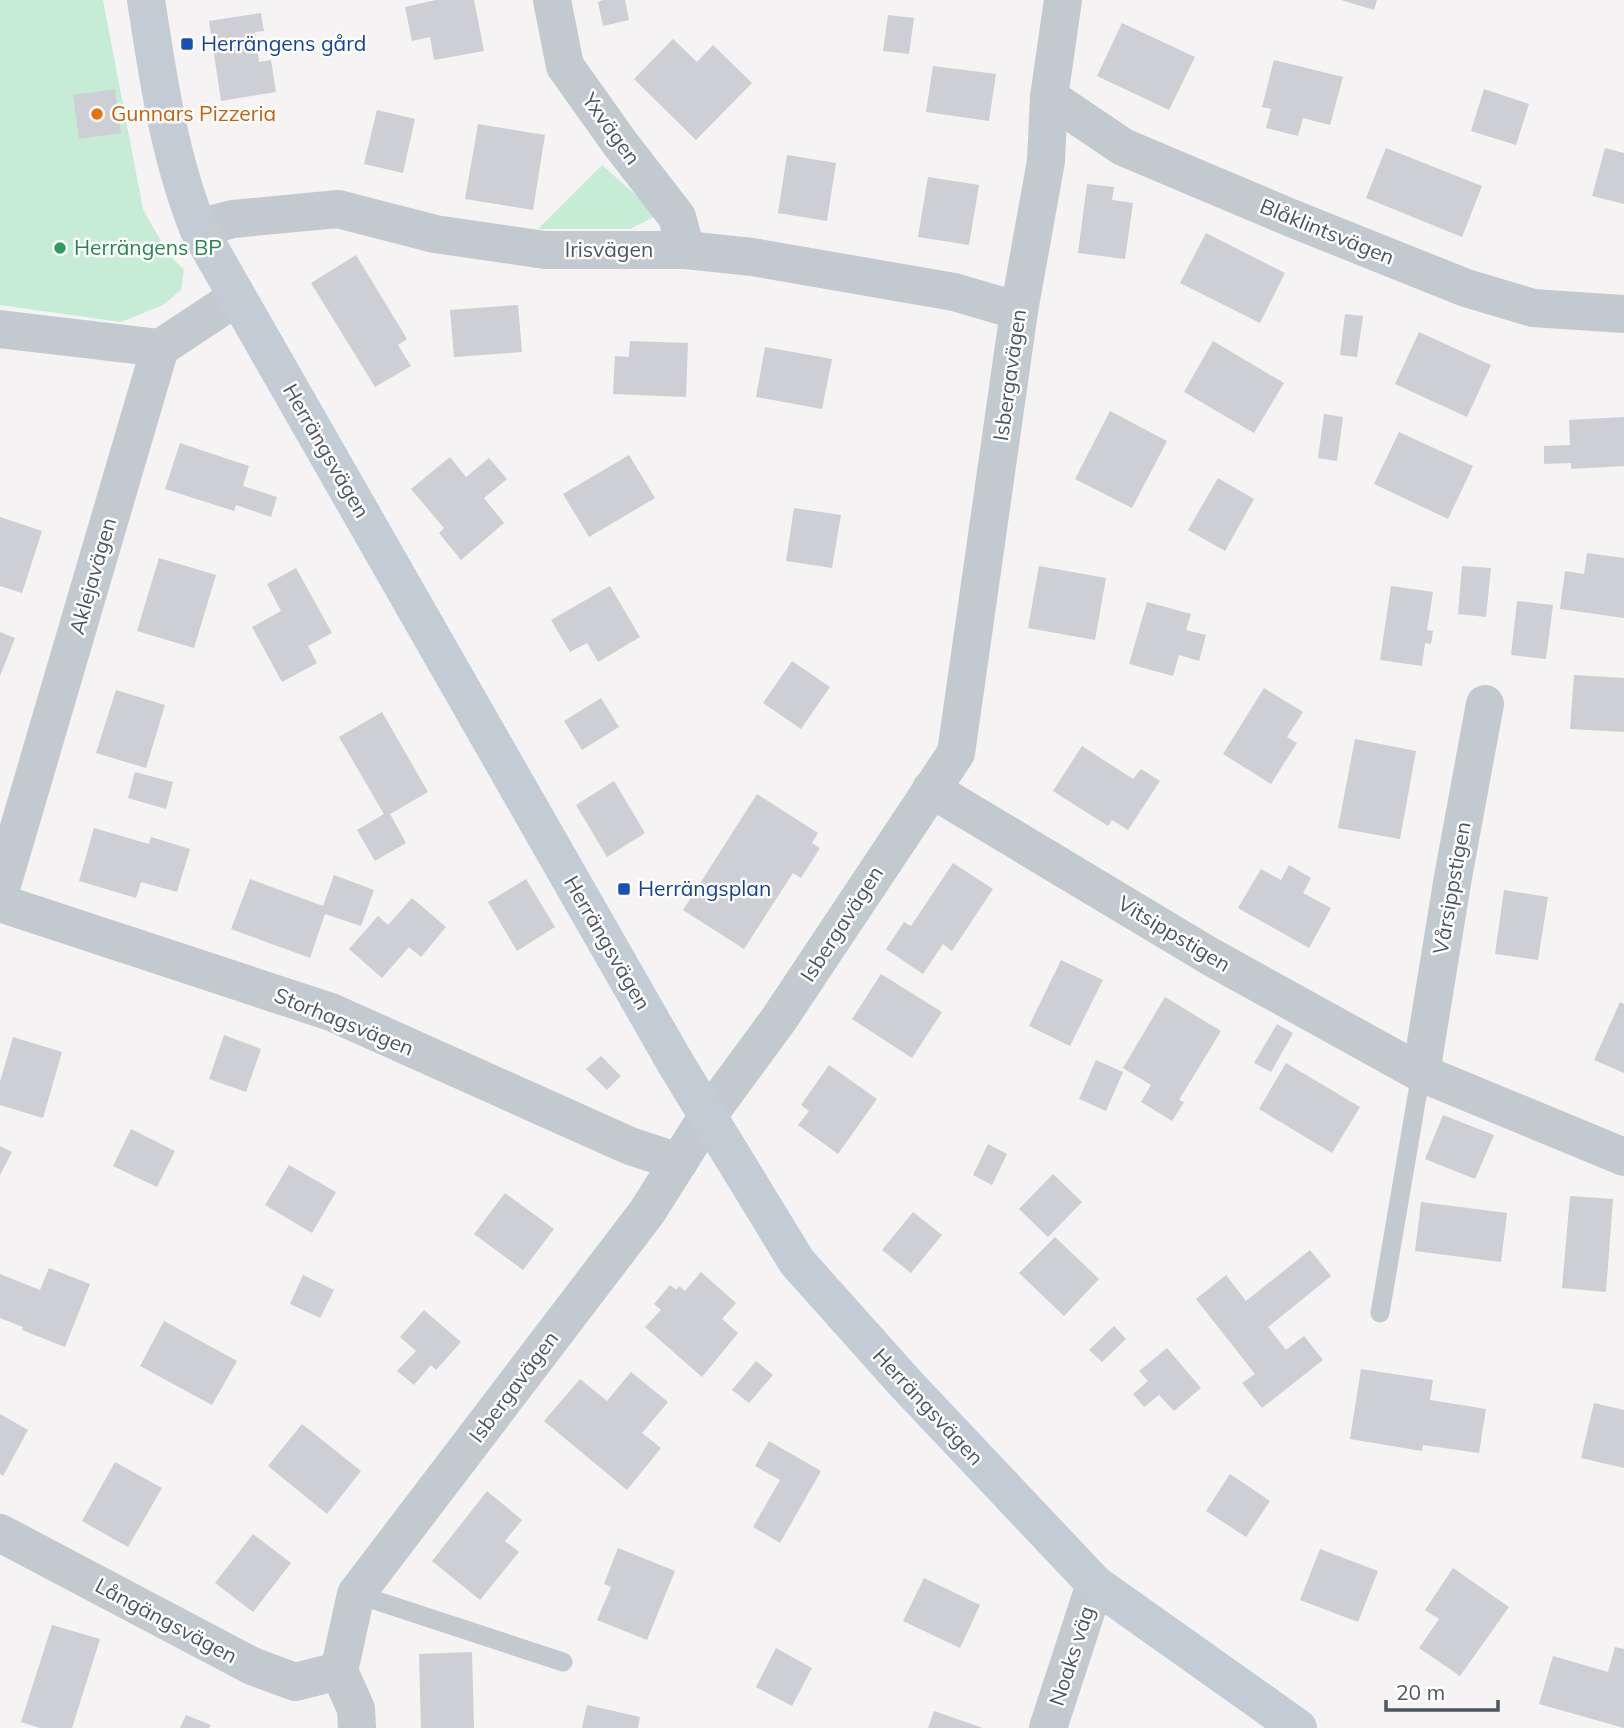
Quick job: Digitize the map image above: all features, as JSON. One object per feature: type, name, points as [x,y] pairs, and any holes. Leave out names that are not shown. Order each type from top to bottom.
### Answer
[{"type":"street","name":"Herrängsvägen","points":[[146,0],[172,151],[198,228],[707,1117],[797,1262],[907,1385],[1096,1584],[1297,1728]]},
{"type":"street","name":"Yxvägen","points":[[552,0],[565,66],[677,217],[686,250]]},
{"type":"street","name":"Isbergavägen","points":[[339,1671],[356,1594],[647,1212],[707,1117],[779,1019],[956,753],[1019,311],[1046,161],[1048,97],[1063,0]]},
{"type":"street","name":"Blåklintsvägen","points":[[1048,97],[1123,147],[1466,288],[1533,308],[1624,314]]},
{"type":"street","name":"Irisvägen","points":[[198,228],[233,219],[338,209],[435,234],[545,250],[686,250],[751,257],[954,292],[1019,311]]},
{"type":"street","points":[[0,329],[160,348],[237,297]]},
{"type":"street","name":"Aklejavägen","points":[[0,892],[160,348]]},
{"type":"street","name":"Vårsippstigen","points":[[1421,1073],[1485,704]]},
{"type":"street","name":"Vitsippstigen","points":[[931,789],[1211,957],[1421,1073],[1624,1157]]},
{"type":"street","name":"Storhagsvägen","points":[[0,904],[331,1012],[631,1146],[679,1162]]},
{"type":"street","name":"Långängsvägen","points":[[0,1533],[252,1666],[295,1682],[339,1671]]},
{"type":"street","name":"Noaks väg","points":[[1048,1728],[1096,1584]]},
{"type":"street","points":[[339,1671],[356,1709],[356,1728]]},
{"type":"lane","points":[[1380,1313],[1421,1073]]},
{"type":"lane","points":[[356,1594],[563,1662]]},
{"type":"green space","points":[[0,0],[103,0],[143,209],[167,252],[184,270],[181,290],[163,305],[121,322],[0,305]]},
{"type":"green space","points":[[602,165],[658,215],[630,229],[538,229]]},
{"type":"building","points":[[436,0],[474,0],[484,51],[434,60],[430,37],[412,41],[405,7]]},
{"type":"building","points":[[625,0],[629,20],[603,26],[598,2]]},
{"type":"building","points":[[1341,0],[1377,0],[1374,10]]},
{"type":"building","points":[[261,13],[264,31],[255,32],[259,62],[271,60],[276,92],[221,101],[209,21]]},
{"type":"building","points":[[888,15],[914,18],[909,54],[883,51]]},
{"type":"building","points":[[1122,23],[1195,57],[1169,110],[1097,76]]},
{"type":"building","points":[[673,39],[697,62],[713,45],[752,83],[696,140],[634,79]]},
{"type":"building","points":[[1274,60],[1343,77],[1330,125],[1303,118],[1298,136],[1266,128],[1271,109],[1262,107]]},
{"type":"building","points":[[933,66],[996,74],[989,121],[926,112]]},
{"type":"building","name":"Gunnars Pizzeria","points":[[115,89],[121,133],[79,139],[73,95]]},
{"type":"building","points":[[1484,89],[1529,104],[1516,145],[1471,131]]},
{"type":"building","points":[[377,110],[415,119],[403,173],[364,164]]},
{"type":"building","points":[[478,124],[545,135],[533,210],[465,199]]},
{"type":"building","points":[[1386,148],[1482,186],[1462,237],[1366,198]]},
{"type":"building","points":[[1605,148],[1624,153],[1624,204],[1592,196]]},
{"type":"building","points":[[787,155],[836,163],[827,221],[778,213]]},
{"type":"building","points":[[928,177],[979,185],[969,245],[918,237]]},
{"type":"building","points":[[1087,184],[1114,187],[1112,200],[1133,203],[1125,259],[1078,253]]},
{"type":"building","points":[[1206,233],[1285,273],[1260,323],[1180,283]]},
{"type":"building","points":[[356,255],[407,339],[398,345],[411,366],[375,387],[311,283]]},
{"type":"building","points":[[518,305],[522,352],[454,357],[450,310]]},
{"type":"building","points":[[1345,314],[1363,316],[1357,357],[1340,355]]},
{"type":"building","points":[[1419,332],[1491,365],[1467,417],[1395,384]]},
{"type":"building","points":[[630,341],[688,343],[686,397],[613,394],[615,356],[629,357]]},
{"type":"building","points":[[1213,341],[1284,383],[1254,433],[1184,392]]},
{"type":"building","points":[[765,347],[832,359],[822,409],[756,397]]},
{"type":"building","points":[[1110,411],[1167,441],[1132,508],[1075,479]]},
{"type":"building","points":[[1324,414],[1343,417],[1337,461],[1318,458]]},
{"type":"building","points":[[1624,417],[1624,466],[1571,469],[1571,463],[1544,464],[1544,446],[1570,445],[1569,420]]},
{"type":"building","points":[[1399,432],[1473,466],[1448,519],[1374,484]]},
{"type":"building","points":[[180,443],[249,466],[243,486],[277,497],[271,517],[236,505],[234,511],[165,489]]},
{"type":"building","points":[[629,455],[655,498],[589,537],[563,494]]},
{"type":"building","points":[[450,457],[466,477],[489,458],[507,479],[484,498],[504,523],[461,560],[439,533],[444,528],[411,489]]},
{"type":"building","points":[[1218,478],[1254,499],[1225,551],[1188,530]]},
{"type":"building","points":[[794,508],[841,515],[832,568],[786,561]]},
{"type":"building","points":[[0,517],[42,531],[22,593],[0,586]]},
{"type":"building","points":[[1587,553],[1624,558],[1624,618],[1560,609],[1565,571],[1584,574]]},
{"type":"building","points":[[159,558],[216,575],[194,648],[137,631]]},
{"type":"building","points":[[1039,566],[1106,578],[1095,640],[1028,628]]},
{"type":"building","points":[[1462,566],[1491,568],[1486,617],[1458,614]]},
{"type":"building","points":[[296,568],[332,633],[308,646],[317,663],[282,682],[252,627],[281,611],[267,584]]},
{"type":"building","points":[[610,586],[640,637],[598,662],[587,643],[570,652],[551,620]]},
{"type":"building","points":[[1391,586],[1433,592],[1427,630],[1433,631],[1431,644],[1425,643],[1422,666],[1380,660]]},
{"type":"building","points":[[1517,601],[1553,605],[1546,659],[1511,655]]},
{"type":"building","points":[[1147,602],[1191,614],[1186,630],[1206,635],[1199,661],[1179,655],[1173,676],[1129,664]]},
{"type":"building","points":[[0,632],[15,638],[0,676]]},
{"type":"building","points":[[792,661],[830,687],[801,729],[763,703]]},
{"type":"building","points":[[1574,675],[1624,678],[1624,732],[1570,729]]},
{"type":"building","points":[[1264,688],[1303,712],[1287,737],[1297,743],[1271,784],[1223,754]]},
{"type":"building","points":[[116,690],[165,705],[146,768],[96,753]]},
{"type":"building","points":[[601,698],[619,727],[582,750],[564,721]]},
{"type":"building","points":[[382,712],[428,792],[390,814],[406,843],[375,861],[357,830],[384,814],[339,737]]},
{"type":"building","points":[[1355,739],[1416,751],[1400,839],[1338,828]]},
{"type":"building","points":[[1082,746],[1133,779],[1141,769],[1160,781],[1128,830],[1112,820],[1108,826],[1053,791]]},
{"type":"building","points":[[135,772],[173,782],[166,809],[128,798]]},
{"type":"building","points":[[614,781],[645,833],[607,857],[576,805]]},
{"type":"building","points":[[757,794],[818,833],[812,843],[820,848],[801,878],[793,873],[744,949],[683,910]]},
{"type":"building","points":[[94,828],[149,844],[151,837],[190,849],[177,892],[141,882],[136,898],[79,881]]},
{"type":"building","points":[[953,863],[993,889],[952,951],[943,944],[923,974],[886,949],[904,922],[911,926]]},
{"type":"building","points":[[1289,865],[1311,878],[1303,893],[1331,908],[1309,948],[1238,908],[1261,869],[1281,880]]},
{"type":"building","points":[[334,875],[374,890],[361,926],[325,914],[310,958],[231,929],[250,879],[323,906]]},
{"type":"building","points":[[526,879],[555,927],[517,951],[488,902]]},
{"type":"building","points":[[1504,890],[1548,897],[1538,960],[1495,954]]},
{"type":"building","points":[[412,898],[446,927],[421,957],[409,947],[382,978],[349,949],[378,916],[388,925]]},
{"type":"building","points":[[1061,960],[1103,980],[1070,1046],[1029,1026]]},
{"type":"building","points":[[881,974],[942,1012],[912,1058],[852,1019]]},
{"type":"building","points":[[1165,997],[1221,1031],[1179,1100],[1184,1102],[1172,1121],[1141,1102],[1151,1085],[1123,1068]]},
{"type":"building","points":[[1620,1002],[1624,1004],[1624,1073],[1594,1060]]},
{"type":"building","points":[[1277,1024],[1293,1033],[1271,1072],[1254,1063]]},
{"type":"building","points":[[224,1035],[261,1049],[246,1092],[209,1079]]},
{"type":"building","points":[[13,1037],[62,1052],[43,1118],[0,1105],[0,1082]]},
{"type":"building","points":[[601,1056],[621,1076],[607,1090],[586,1069]]},
{"type":"building","points":[[1096,1060],[1123,1072],[1106,1111],[1079,1099]]},
{"type":"building","points":[[1286,1063],[1360,1107],[1332,1153],[1259,1109]]},
{"type":"building","points":[[829,1065],[877,1099],[838,1154],[798,1125],[809,1111],[801,1105]]},
{"type":"building","points":[[1443,1115],[1494,1135],[1475,1179],[1425,1159]]},
{"type":"building","points":[[131,1129],[175,1151],[157,1187],[113,1166]]},
{"type":"building","points":[[988,1144],[1007,1154],[992,1185],[973,1175]]},
{"type":"building","points":[[0,1146],[12,1152],[0,1175]]},
{"type":"building","points":[[289,1165],[336,1192],[312,1233],[265,1205]]},
{"type":"building","points":[[1053,1174],[1082,1202],[1048,1237],[1019,1209]]},
{"type":"building","points":[[505,1193],[554,1229],[523,1270],[474,1234]]},
{"type":"building","points":[[1570,1196],[1613,1199],[1606,1292],[1562,1288]]},
{"type":"building","points":[[1421,1202],[1507,1213],[1501,1262],[1415,1251]]},
{"type":"building","points":[[913,1212],[942,1235],[911,1273],[882,1250]]},
{"type":"building","points":[[1055,1237],[1099,1279],[1064,1316],[1019,1273]]},
{"type":"building","points":[[1310,1250],[1331,1276],[1268,1327],[1286,1350],[1304,1336],[1323,1360],[1262,1408],[1242,1383],[1255,1374],[1196,1299],[1226,1275],[1246,1301]]},
{"type":"building","points":[[49,1268],[90,1284],[65,1347],[0,1318],[0,1274],[40,1290]]},
{"type":"building","points":[[701,1272],[736,1303],[722,1319],[738,1333],[702,1377],[645,1327],[661,1310],[654,1304],[670,1285],[676,1290],[679,1286],[685,1291]]},
{"type":"building","points":[[303,1275],[334,1290],[320,1318],[290,1304]]},
{"type":"building","points":[[424,1310],[461,1342],[436,1370],[431,1365],[414,1385],[397,1371],[416,1351],[400,1337]]},
{"type":"building","points":[[164,1321],[237,1361],[212,1405],[140,1366]]},
{"type":"building","points":[[1114,1326],[1126,1339],[1102,1362],[1089,1350]]},
{"type":"building","points":[[1167,1348],[1201,1388],[1174,1411],[1159,1395],[1144,1407],[1133,1394],[1148,1381],[1139,1371]]},
{"type":"building","points":[[756,1361],[773,1375],[749,1403],[732,1390]]},
{"type":"building","points":[[1361,1369],[1433,1380],[1430,1400],[1486,1409],[1479,1453],[1423,1445],[1422,1451],[1350,1439]]},
{"type":"building","points":[[631,1372],[668,1402],[642,1433],[661,1448],[627,1490],[544,1421],[580,1379],[607,1401]]},
{"type":"building","points":[[1594,1403],[1624,1410],[1624,1468],[1581,1458]]},
{"type":"building","points":[[0,1414],[28,1430],[3,1476],[0,1474]]},
{"type":"building","points":[[302,1424],[361,1471],[327,1514],[268,1466]]},
{"type":"building","points":[[769,1441],[821,1471],[780,1543],[753,1527],[780,1480],[755,1466]]},
{"type":"building","points":[[115,1462],[162,1488],[128,1547],[82,1521]]},
{"type":"building","points":[[1230,1474],[1270,1501],[1246,1537],[1206,1511]]},
{"type":"building","points":[[487,1491],[522,1520],[505,1541],[519,1552],[480,1600],[432,1561]]},
{"type":"building","points":[[253,1534],[291,1563],[253,1612],[215,1583]]},
{"type":"building","points":[[618,1548],[675,1571],[647,1640],[597,1620],[611,1587],[604,1584]]},
{"type":"building","points":[[1320,1549],[1378,1571],[1358,1622],[1300,1600]]},
{"type":"building","points":[[1453,1568],[1509,1607],[1460,1676],[1419,1648],[1439,1619],[1425,1610]]},
{"type":"building","points":[[924,1578],[980,1605],[960,1648],[903,1621]]},
{"type":"building","points":[[52,1625],[100,1639],[72,1728],[40,1728],[21,1722]]},
{"type":"building","points":[[1615,1647],[1624,1649],[1624,1728],[1539,1704],[1553,1656],[1608,1672]]},
{"type":"building","points":[[776,1648],[812,1668],[792,1706],[756,1687]]},
{"type":"building","points":[[472,1652],[474,1728],[421,1728],[419,1654]]},
{"type":"building","points":[[587,1705],[640,1717],[638,1728],[582,1728]]},
{"type":"building","points":[[934,1711],[983,1728],[928,1728]]},
{"type":"building","points":[[186,1715],[211,1725],[209,1728],[180,1728]]},
{"type":"place","name":"Herrängens gård","points":[[187,44]]},
{"type":"place","name":"Gunnars Pizzeria","points":[[97,114]]},
{"type":"place","name":"Herrängens BP","points":[[60,248]]},
{"type":"place","name":"Herrängsplan","points":[[624,889]]}]
